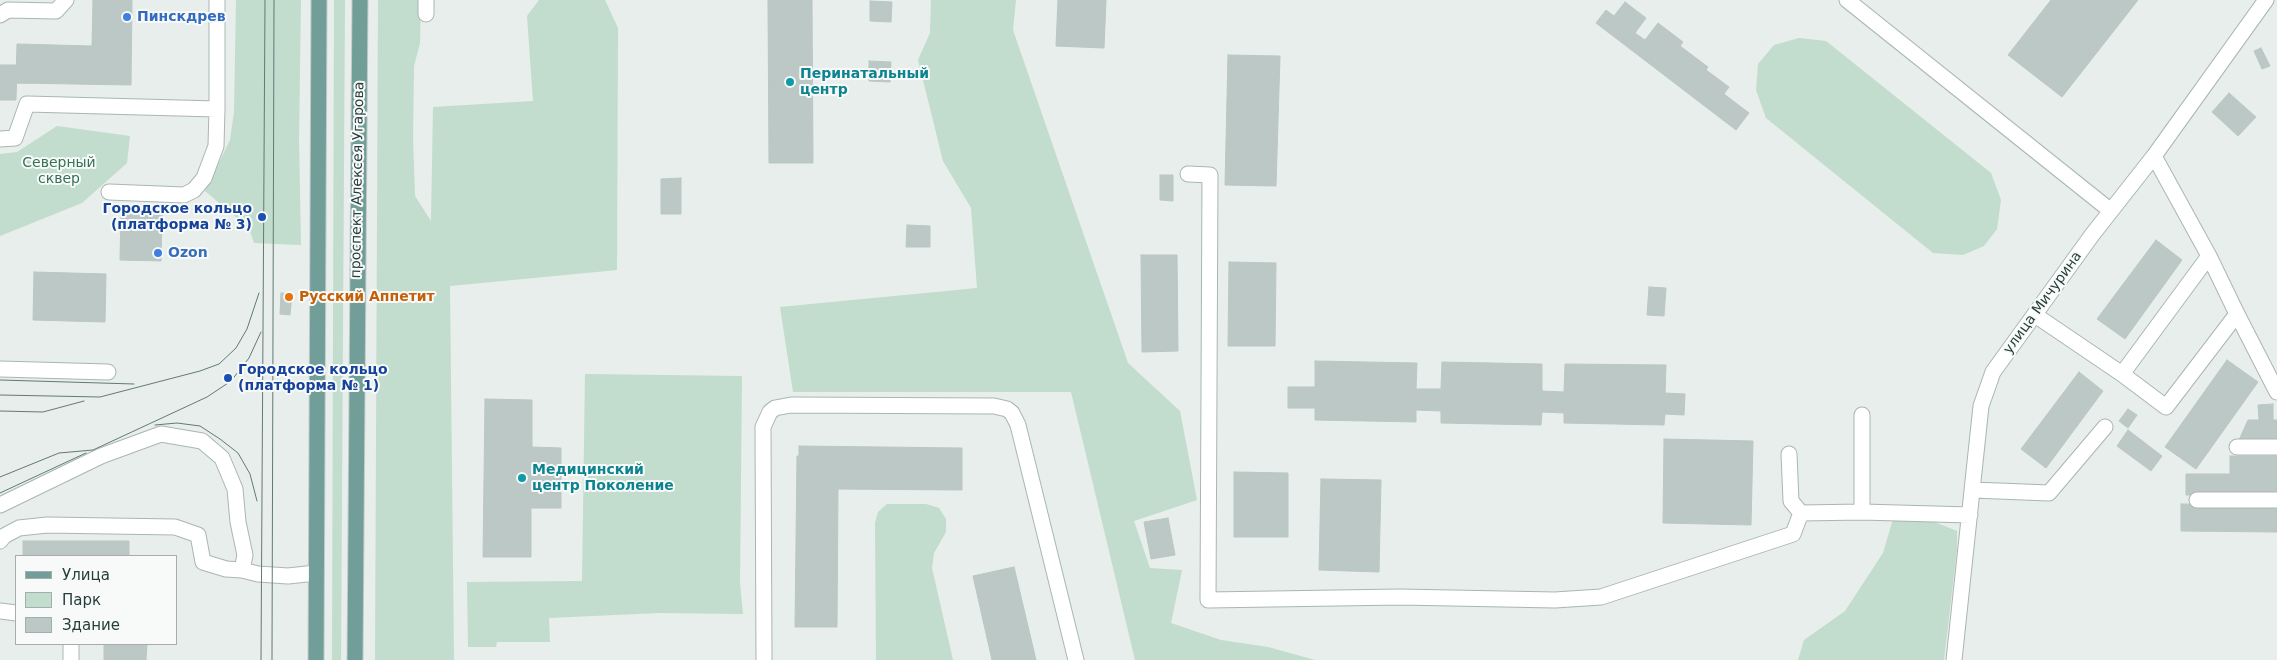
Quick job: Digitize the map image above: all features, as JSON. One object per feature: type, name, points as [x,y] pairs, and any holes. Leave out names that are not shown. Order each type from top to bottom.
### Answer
[{"type":"main road","points":[[316,660],[319,0]]},
{"type":"main road","name":"проспект Алексея Угарова","points":[[356,660],[360,0]]},
{"type":"street","points":[[0,14],[8,10],[56,11],[66,0]]},
{"type":"street","points":[[110,192],[184,194],[194,190],[204,178],[216,146],[217,0]]},
{"type":"street","points":[[1847,0],[2111,212]]},
{"type":"street","name":"улица Мичурина","points":[[1954,660],[1981,406],[1993,372],[2154,156],[2266,0]]},
{"type":"street","points":[[0,139],[15,138],[27,104],[217,109]]},
{"type":"street","points":[[2154,156],[2209,256],[2236,314],[2277,392]]},
{"type":"street","points":[[1188,174],[1210,175],[1208,600],[1400,597],[1555,600],[1601,597],[1793,534],[1801,513]]},
{"type":"street","points":[[2122,374],[2209,256]]},
{"type":"street","points":[[2035,315],[2122,374],[2166,407],[2236,314]]},
{"type":"street","points":[[0,369],[108,372]]},
{"type":"street","points":[[764,660],[763,427],[770,412],[775,408],[783,406],[858,405],[994,406],[1008,409],[1012,413],[1018,425],[1076,660]]},
{"type":"street","points":[[1862,415],[1862,512]]},
{"type":"street","points":[[1973,490],[2049,493],[2105,427]]},
{"type":"street","points":[[0,505],[101,456],[161,434],[202,441],[222,458],[235,489],[238,522],[245,555],[242,570]]},
{"type":"street","points":[[2237,447],[2277,447]]},
{"type":"street","points":[[1789,454],[1791,501],[1801,513]]},
{"type":"street","points":[[2197,500],[2277,500]]},
{"type":"street","points":[[1801,513],[1862,512],[1970,515]]},
{"type":"street","points":[[0,541],[4,536],[19,528],[47,525],[175,527],[198,535],[202,566],[288,576],[316,573]]},
{"type":"street","points":[[0,611],[15,613]]},
{"type":"street","points":[[71,645],[71,660]]},
{"type":"green space","points":[[236,0],[301,0],[299,139],[301,245],[254,243],[249,228],[205,191],[230,140],[234,112]]},
{"type":"green space","points":[[334,0],[345,0],[341,660],[332,660]]},
{"type":"green space","points":[[378,0],[421,0],[420,43],[414,66],[413,138],[415,196],[431,221],[433,107],[533,101],[527,16],[539,0],[605,0],[618,28],[617,270],[450,286],[454,660],[375,660]]},
{"type":"green space","points":[[931,0],[1016,0],[1013,30],[1128,363],[1180,411],[1197,500],[1134,521],[1150,568],[1182,570],[1171,623],[1221,640],[1268,647],[1315,660],[1135,660],[1071,392],[793,392],[780,307],[977,288],[971,208],[943,161],[918,60],[930,33]]},
{"type":"green space","points":[[1799,38],[1826,41],[1991,173],[2001,200],[1997,229],[1984,246],[1963,255],[1933,253],[1766,118],[1756,90],[1758,64],[1774,45]]},
{"type":"green space","name":"Северный сквер","points":[[57,126],[130,136],[127,163],[82,203],[0,236],[0,154],[17,152]]},
{"type":"green space","points":[[585,374],[742,376],[740,583],[743,614],[659,613],[549,618],[550,642],[497,642],[496,647],[468,647],[467,582],[582,581]]},
{"type":"green space","points":[[887,504],[926,504],[939,508],[946,519],[946,532],[934,553],[932,568],[953,660],[876,660],[875,523],[878,512]]},
{"type":"green space","points":[[1893,519],[1932,521],[1957,531],[1957,549],[1944,660],[1798,660],[1804,640],[1845,611],[1883,553]]},
{"type":"building","points":[[93,0],[132,0],[131,85],[16,83],[17,44],[92,46]]},
{"type":"building","name":"Перинатальный центр","points":[[768,0],[812,0],[813,163],[769,163]]},
{"type":"building","points":[[1058,0],[1106,0],[1104,48],[1056,46]]},
{"type":"building","points":[[2051,0],[2138,0],[2062,97],[2008,55]]},
{"type":"building","points":[[870,1],[892,2],[891,22],[870,21]]},
{"type":"building","points":[[1625,2],[1646,18],[1635,33],[1645,40],[1658,23],[1683,42],[1680,46],[1708,67],[1706,70],[1729,87],[1724,94],[1749,113],[1736,130],[1596,23],[1606,10],[1614,16]]},
{"type":"building","points":[[2261,48],[2270,66],[2262,69],[2254,51]]},
{"type":"building","points":[[1228,55],[1280,56],[1276,186],[1225,185]]},
{"type":"building","points":[[869,61],[891,62],[890,82],[869,81]]},
{"type":"building","points":[[0,65],[17,65],[16,100],[0,100]]},
{"type":"building","points":[[2229,93],[2256,117],[2238,136],[2212,112]]},
{"type":"building","points":[[1160,175],[1173,175],[1173,201],[1160,200]]},
{"type":"building","points":[[681,178],[681,214],[661,214],[661,179]]},
{"type":"building","points":[[121,214],[162,215],[161,261],[120,260]]},
{"type":"building","points":[[907,225],[930,226],[930,247],[906,247]]},
{"type":"building","points":[[2156,240],[2182,260],[2125,339],[2097,319]]},
{"type":"building","points":[[1141,255],[1177,255],[1178,351],[1142,352]]},
{"type":"building","points":[[1229,262],[1276,263],[1275,346],[1228,346]]},
{"type":"building","points":[[34,272],[106,274],[105,322],[33,320]]},
{"type":"building","points":[[1649,287],[1666,288],[1664,316],[1647,315]]},
{"type":"building","points":[[281,293],[292,294],[290,315],[280,314]]},
{"type":"building","points":[[2227,360],[2258,382],[2196,469],[2165,447]]},
{"type":"building","points":[[1315,361],[1417,363],[1416,389],[1441,389],[1442,362],[1542,364],[1542,391],[1564,392],[1565,364],[1666,365],[1665,393],[1685,394],[1684,415],[1665,414],[1664,425],[1564,423],[1564,413],[1542,412],[1541,425],[1441,423],[1441,411],[1416,410],[1416,422],[1315,420],[1315,408],[1288,408],[1288,387],[1315,387]]},
{"type":"building","points":[[2079,372],[2103,391],[2046,468],[2021,449]]},
{"type":"building","name":"Медицинский центр Поколение","points":[[485,399],[532,400],[532,447],[561,448],[561,508],[531,508],[531,557],[483,557]]},
{"type":"building","points":[[2273,404],[2273,420],[2277,420],[2277,440],[2239,440],[2248,420],[2259,420],[2258,405]]},
{"type":"building","points":[[2128,409],[2137,415],[2128,428],[2119,421]]},
{"type":"building","points":[[2128,430],[2162,456],[2151,471],[2117,446]]},
{"type":"building","points":[[1664,439],[1753,441],[1751,525],[1663,523]]},
{"type":"building","points":[[799,446],[962,448],[962,490],[838,489],[837,627],[795,627],[797,456],[799,456]]},
{"type":"building","points":[[2230,456],[2277,456],[2277,495],[2186,495],[2186,474],[2230,474]]},
{"type":"building","points":[[1234,472],[1288,473],[1288,537],[1234,537]]},
{"type":"building","points":[[1321,479],[1381,480],[1379,572],[1319,570]]},
{"type":"building","points":[[2181,504],[2277,505],[2277,532],[2181,531]]},
{"type":"building","points":[[1168,518],[1175,555],[1151,559],[1144,522]]},
{"type":"building","points":[[23,541],[129,541],[129,555],[23,555]]},
{"type":"building","points":[[1014,567],[1036,660],[992,660],[973,576]]},
{"type":"building","points":[[104,645],[147,645],[146,660],[104,660]]},
{"type":"tram line","points":[[261,660],[265,0]]},
{"type":"tram line","points":[[272,660],[274,0]]},
{"type":"tram line","points":[[0,395],[100,397],[200,371],[219,364],[236,348],[247,329],[259,293]]},
{"type":"tram line","points":[[0,477],[59,453],[93,450],[207,397],[231,381],[249,358],[261,332]]},
{"type":"tram line","points":[[0,380],[134,384]]},
{"type":"tram line","points":[[0,411],[43,412],[84,401]]},
{"type":"tram line","points":[[155,425],[177,423],[200,426],[220,439],[238,453],[250,474],[257,501]]},
{"type":"tram line","points":[[0,493],[86,453]]},
{"type":"place","name":"Пинскдрев","points":[[127,17]]},
{"type":"place","name":"Перинатальный центр","points":[[790,82]]},
{"type":"place","name":"Городское кольцо (платформа № 3)","points":[[262,217]]},
{"type":"place","name":"Ozon","points":[[158,253]]},
{"type":"place","name":"Русский Аппетит","points":[[289,297]]},
{"type":"place","name":"Городское кольцо (платформа № 1)","points":[[228,378]]},
{"type":"place","name":"Медицинский центр Поколение","points":[[522,478]]}]
